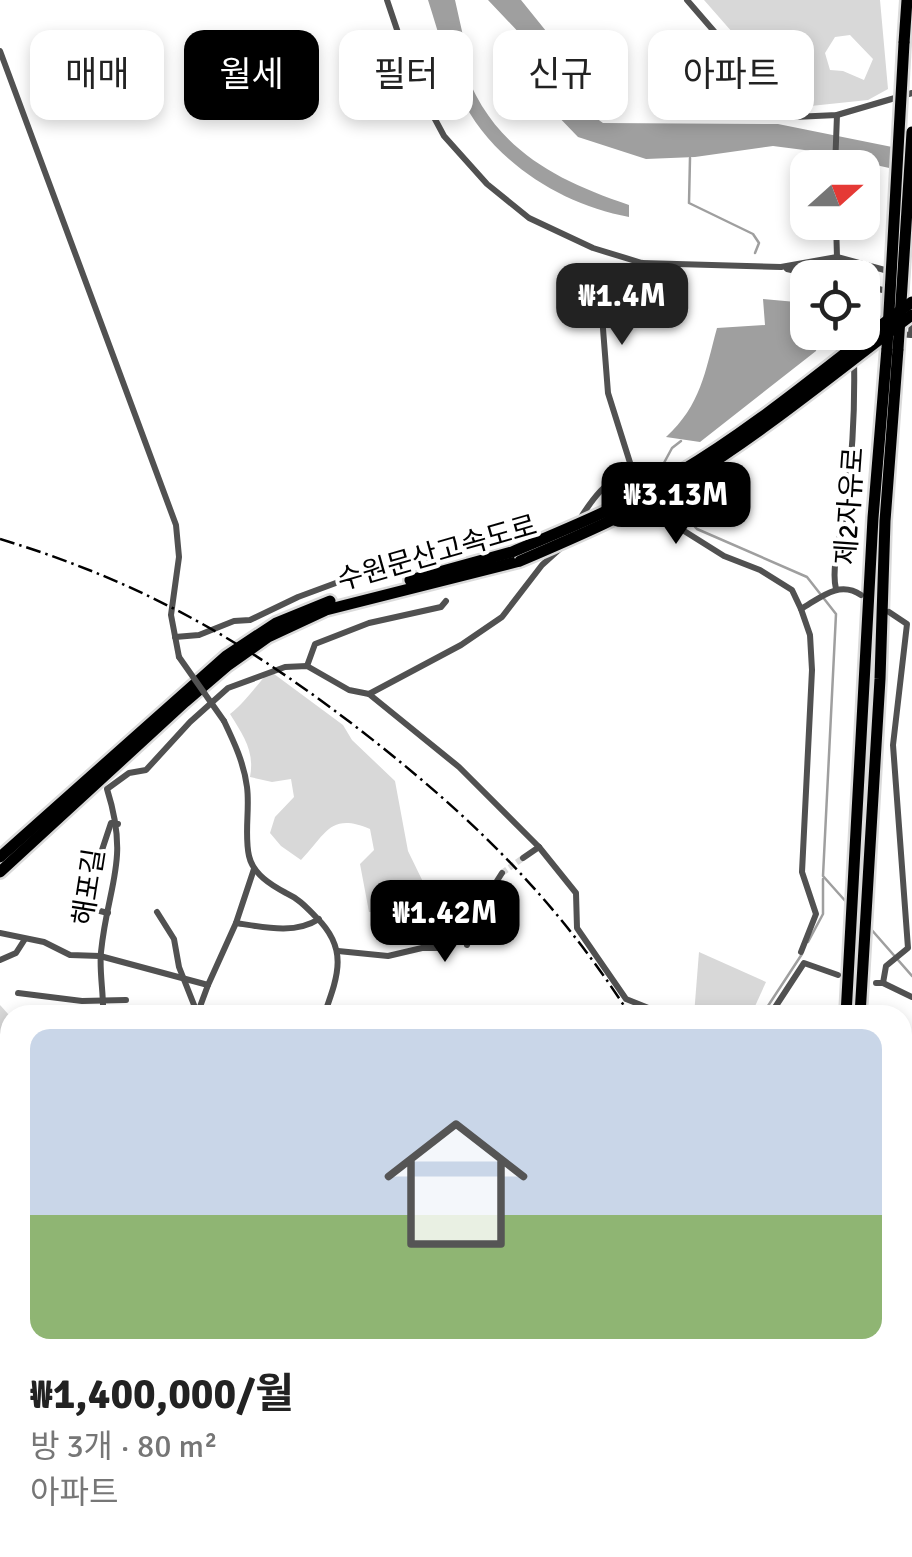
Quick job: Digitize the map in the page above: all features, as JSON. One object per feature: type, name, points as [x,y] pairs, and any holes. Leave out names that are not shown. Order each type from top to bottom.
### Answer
[{"type":"highway","name":"제2자유로","points":[[855,967],[863,946],[880,679],[907,0]]},
{"type":"highway","name":"제2자유로","points":[[859,1005],[850,932],[873,518],[912,132]]},
{"type":"highway","name":"수원문산고속도로","points":[[0,857],[188,687],[276,623],[322,603],[516,556],[600,514],[680,472],[742,430],[912,299]]},
{"type":"highway","name":"수원문산고속도로","points":[[0,872],[171,714],[268,637],[326,610],[516,556],[592,530],[686,480],[749,438],[912,316]]},
{"type":"highway","points":[[846,1005],[855,967]]},
{"type":"highway","points":[[855,967],[865,1005]]},
{"type":"street","points":[[387,0],[414,80],[432,115],[471,168],[529,218],[594,248],[642,263],[781,267],[837,257],[912,278]]},
{"type":"street","points":[[688,0],[732,52],[767,104],[794,117],[838,115],[912,94]]},
{"type":"street","points":[[0,51],[176,526],[180,556],[171,615],[174,637],[180,656],[224,722],[238,751],[247,786],[249,855],[254,869],[299,900],[331,931],[338,951],[336,980],[327,1005]]},
{"type":"street","points":[[837,150],[838,115]]},
{"type":"street","points":[[837,240],[837,257]]},
{"type":"street","points":[[632,468],[608,393],[600,290],[642,263]]},
{"type":"street","points":[[781,267],[790,269]]},
{"type":"street","points":[[880,291],[912,299]]},
{"type":"street","points":[[880,332],[911,335],[912,316]]},
{"type":"street","points":[[836,589],[833,577],[856,416],[854,350]]},
{"type":"street","points":[[369,694],[461,644],[502,616],[542,564],[561,549],[592,498],[616,476],[632,468],[646,467],[655,507],[724,556],[792,590],[810,635],[812,670],[802,872],[816,914],[801,952]]},
{"type":"street","points":[[174,637],[199,635],[234,621],[250,620],[352,577],[425,556],[433,561]]},
{"type":"street","points":[[801,609],[836,589],[862,594]]},
{"type":"street","points":[[446,600],[441,607],[369,622],[315,644],[308,666],[349,690],[369,694],[460,767],[539,847],[576,893],[577,928],[626,999],[641,1005]]},
{"type":"street","points":[[888,612],[907,624],[893,763],[907,952],[886,966],[879,983],[912,997]]},
{"type":"street","name":"해포길","points":[[104,1005],[100,956],[118,868],[118,824],[107,789],[129,772],[146,770],[228,688],[285,667],[308,666]]},
{"type":"street","name":"해포길","points":[[97,865],[111,823],[118,824]]},
{"type":"street","points":[[523,858],[539,847]]},
{"type":"street","points":[[201,1005],[236,924],[254,869]]},
{"type":"street","points":[[338,951],[388,956],[441,948],[465,931],[502,874]]},
{"type":"street","points":[[92,909],[108,913]]},
{"type":"street","points":[[157,912],[174,939],[195,1005]]},
{"type":"street","points":[[467,945],[469,938],[476,936],[481,920],[478,914]]},
{"type":"street","points":[[236,924],[276,929],[307,927],[319,920]]},
{"type":"street","name":"해포길","points":[[0,934],[44,942],[70,955],[100,956],[208,985]]},
{"type":"street","points":[[0,960],[16,952],[24,939]]},
{"type":"street","points":[[777,1005],[804,963],[838,975]]},
{"type":"street","points":[[18,993],[104,1002],[126,1000]]},
{"type":"shaded area","points":[[428,0],[455,0],[462,30],[438,30]]},
{"type":"shaded area","points":[[488,0],[521,0],[545,30],[516,30]]},
{"type":"shaded area","points":[[704,0],[880,0],[888,89],[868,100],[814,106],[814,30],[730,30]],"holes":[[[850,35],[873,59],[864,80],[830,70],[825,53],[835,37]]]},
{"type":"shaded area","points":[[473,90],[505,136],[526,154],[573,183],[629,205],[629,217],[578,202],[554,190],[530,176],[490,140],[473,118]]},
{"type":"shaded area","points":[[562,120],[778,124],[912,151],[912,173],[880,166],[880,150],[773,146],[695,157],[646,159],[578,137]]},
{"type":"shaded area","points":[[763,299],[790,301],[790,350],[816,351],[700,442],[666,437],[694,400],[717,328],[765,325]]},
{"type":"shaded area","points":[[270,671],[343,725],[352,740],[395,781],[408,851],[425,886],[419,931],[406,929],[395,912],[369,912],[360,864],[374,850],[370,829],[337,824],[301,860],[270,833],[275,817],[294,797],[291,779],[272,782],[250,777],[249,751],[230,714]]},
{"type":"shaded area","points":[[699,952],[766,982],[756,1005],[695,1005]]},
{"type":"waterway","points":[[690,158],[689,203],[753,234],[759,243],[755,253]]},
{"type":"waterway","points":[[660,480],[658,474],[672,448],[681,441]]},
{"type":"waterway","points":[[667,497],[697,529],[807,577],[836,614],[823,876],[848,904]]},
{"type":"waterway","points":[[808,942],[823,914],[823,879]]},
{"type":"waterway","points":[[870,928],[912,976]]},
{"type":"waterway","points":[[769,1005],[802,954]]},
{"type":"tunnel","points":[[502,873],[523,858]]},
{"type":"railway","points":[[0,539],[153,598],[245,649],[333,709],[450,805],[516,868],[575,937],[623,1005]]}]
